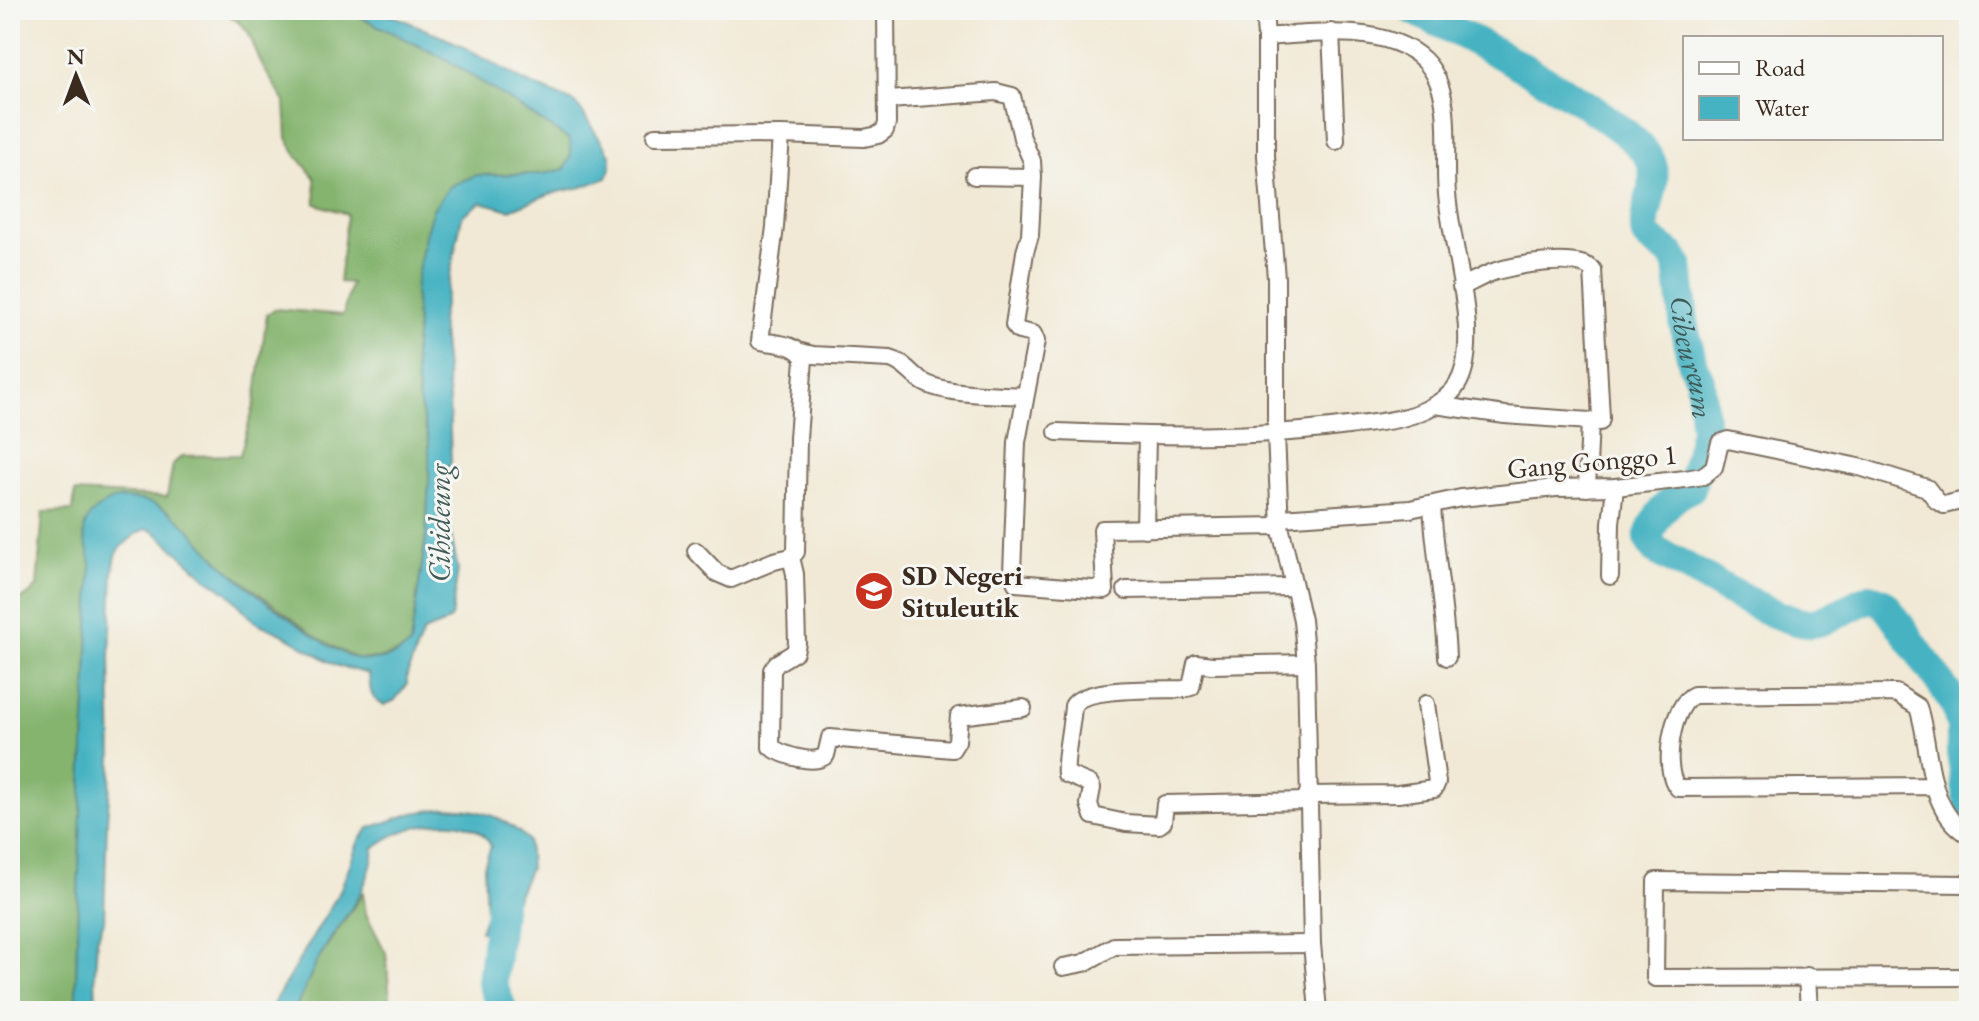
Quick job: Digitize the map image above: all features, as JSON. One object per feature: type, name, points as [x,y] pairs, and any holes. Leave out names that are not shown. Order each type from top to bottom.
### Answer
[{"type":"street","points":[[655,136],[864,138],[878,135],[885,130],[889,100],[886,10]]},
{"type":"street","points":[[1264,10],[1266,156],[1276,278],[1276,434],[1280,522],[1302,620],[1306,663],[1312,944],[1318,1011]]},
{"type":"street","points":[[1057,432],[1147,436],[1276,434],[1400,419],[1435,405],[1453,391],[1464,367],[1467,319],[1451,236],[1445,173],[1444,103],[1433,70],[1421,57],[1395,44],[1331,32],[1266,37]]},
{"type":"street","points":[[1331,32],[1336,141]]},
{"type":"street","points":[[781,135],[775,227],[760,341],[794,347],[813,355],[890,359],[900,362],[913,376],[930,385],[1024,396],[1036,341],[1033,334],[1019,331],[1014,325],[1030,235],[1033,177],[1032,161],[1022,138],[1012,96],[996,92],[889,100]]},
{"type":"street","points":[[974,176],[1033,177]]},
{"type":"street","points":[[1435,405],[1505,415],[1600,422],[1601,418],[1593,270],[1590,266],[1584,263],[1537,263],[1496,271],[1461,287]]},
{"type":"street","points":[[696,551],[717,573],[731,579],[791,557],[796,552],[798,438],[804,359],[801,352]]},
{"type":"street","name":"Gang Gonggo 1","points":[[1024,396],[1017,442],[1012,536],[1012,573],[1016,583],[1105,590],[1102,529],[1280,522],[1432,506],[1461,498],[1685,479],[1703,476],[1714,467],[1720,443],[1728,440],[1863,468],[1927,488],[1944,505],[1969,499]]},
{"type":"street","points":[[1587,488],[1590,421]]},
{"type":"street","points":[[1145,529],[1147,436]]},
{"type":"street","points":[[1610,576],[1615,487]]},
{"type":"street","points":[[1432,506],[1435,561],[1445,607],[1447,657]]},
{"type":"street","points":[[791,557],[795,574],[797,643],[795,652],[777,663],[772,670],[770,736],[773,749],[801,759],[819,760],[826,755],[830,738],[952,749],[957,741],[959,716],[1023,708]]},
{"type":"street","points":[[1126,590],[1293,587]]},
{"type":"street","points":[[1306,663],[1212,665],[1200,662],[1196,663],[1191,687],[1103,692],[1075,700],[1065,762],[1066,774],[1090,784],[1089,804],[1093,816],[1126,823],[1159,825],[1163,822],[1165,804],[1398,794],[1434,789],[1437,782],[1426,704]]},
{"type":"street","points":[[1934,786],[1678,788],[1671,780],[1669,768],[1671,742],[1684,702],[1694,695],[1896,693],[1918,707],[1934,786],[1944,813],[1969,835]]},
{"type":"street","points":[[1969,884],[1656,881],[1655,978],[1969,977]]},
{"type":"street","points":[[1063,967],[1084,963],[1114,946],[1312,944]]},
{"type":"street","points":[[1807,976],[1809,1011]]},
{"type":"green space","points":[[219,10],[346,10],[446,59],[571,140],[571,155],[565,169],[543,174],[476,175],[415,288],[417,328],[414,357],[419,401],[429,442],[429,480],[426,537],[410,645],[403,651],[378,659],[358,659],[315,636],[223,566],[169,511],[87,548],[91,566],[76,1011],[10,1011],[10,602],[25,597],[37,587],[43,512],[73,511],[75,492],[167,497],[173,464],[182,456],[240,455],[255,402],[267,314],[275,309],[343,315],[351,283],[339,282],[347,214],[316,204],[315,178],[287,138],[285,102],[263,67],[248,32]]},
{"type":"green space","points":[[363,893],[366,914],[386,953],[391,1011],[293,1011],[318,959]]},
{"type":"water","points":[[346,10],[381,10],[461,45],[526,82],[576,103],[611,156],[611,168],[607,178],[582,187],[549,194],[510,210],[481,202],[462,216],[441,320],[451,462],[446,474],[450,530],[458,570],[451,618],[423,632],[407,675],[407,685],[394,701],[384,705],[375,700],[369,674],[335,665],[255,622],[228,593],[205,577],[154,531],[146,529],[121,547],[113,572],[110,658],[112,761],[104,921],[97,940],[96,1011],[76,1011],[91,566],[84,535],[86,521],[113,500],[136,499],[159,506],[181,521],[250,588],[288,618],[345,654],[372,660],[386,658],[405,649],[410,645],[426,537],[429,442],[419,401],[414,357],[417,328],[415,288],[433,209],[450,186],[476,175],[543,174],[565,169],[571,155],[570,140],[446,59]]},
{"type":"water","points":[[447,808],[491,815],[528,840],[530,868],[501,933],[480,931],[486,914],[484,866],[491,846],[482,834],[468,826],[452,823],[435,823],[400,832],[374,848],[367,880],[318,960],[293,1011],[269,1011],[340,891],[359,840],[369,828],[413,813]]},
{"type":"waterway","name":"Cibeureum","points":[[1413,10],[1505,57],[1583,103],[1640,146],[1652,164],[1654,173],[1645,219],[1646,236],[1672,255],[1678,264],[1685,331],[1700,380],[1705,430],[1691,488],[1670,502],[1651,530],[1648,538],[1655,550],[1758,606],[1799,622],[1820,621],[1870,598],[1880,601],[1955,704],[1961,727],[1961,753],[1969,803]]},
{"type":"waterway","name":"Cihideung","points":[[502,892],[492,983],[503,1011]]},
{"type":"place","name":"SD Negeri Situleutik","points":[[874,591]]}]
